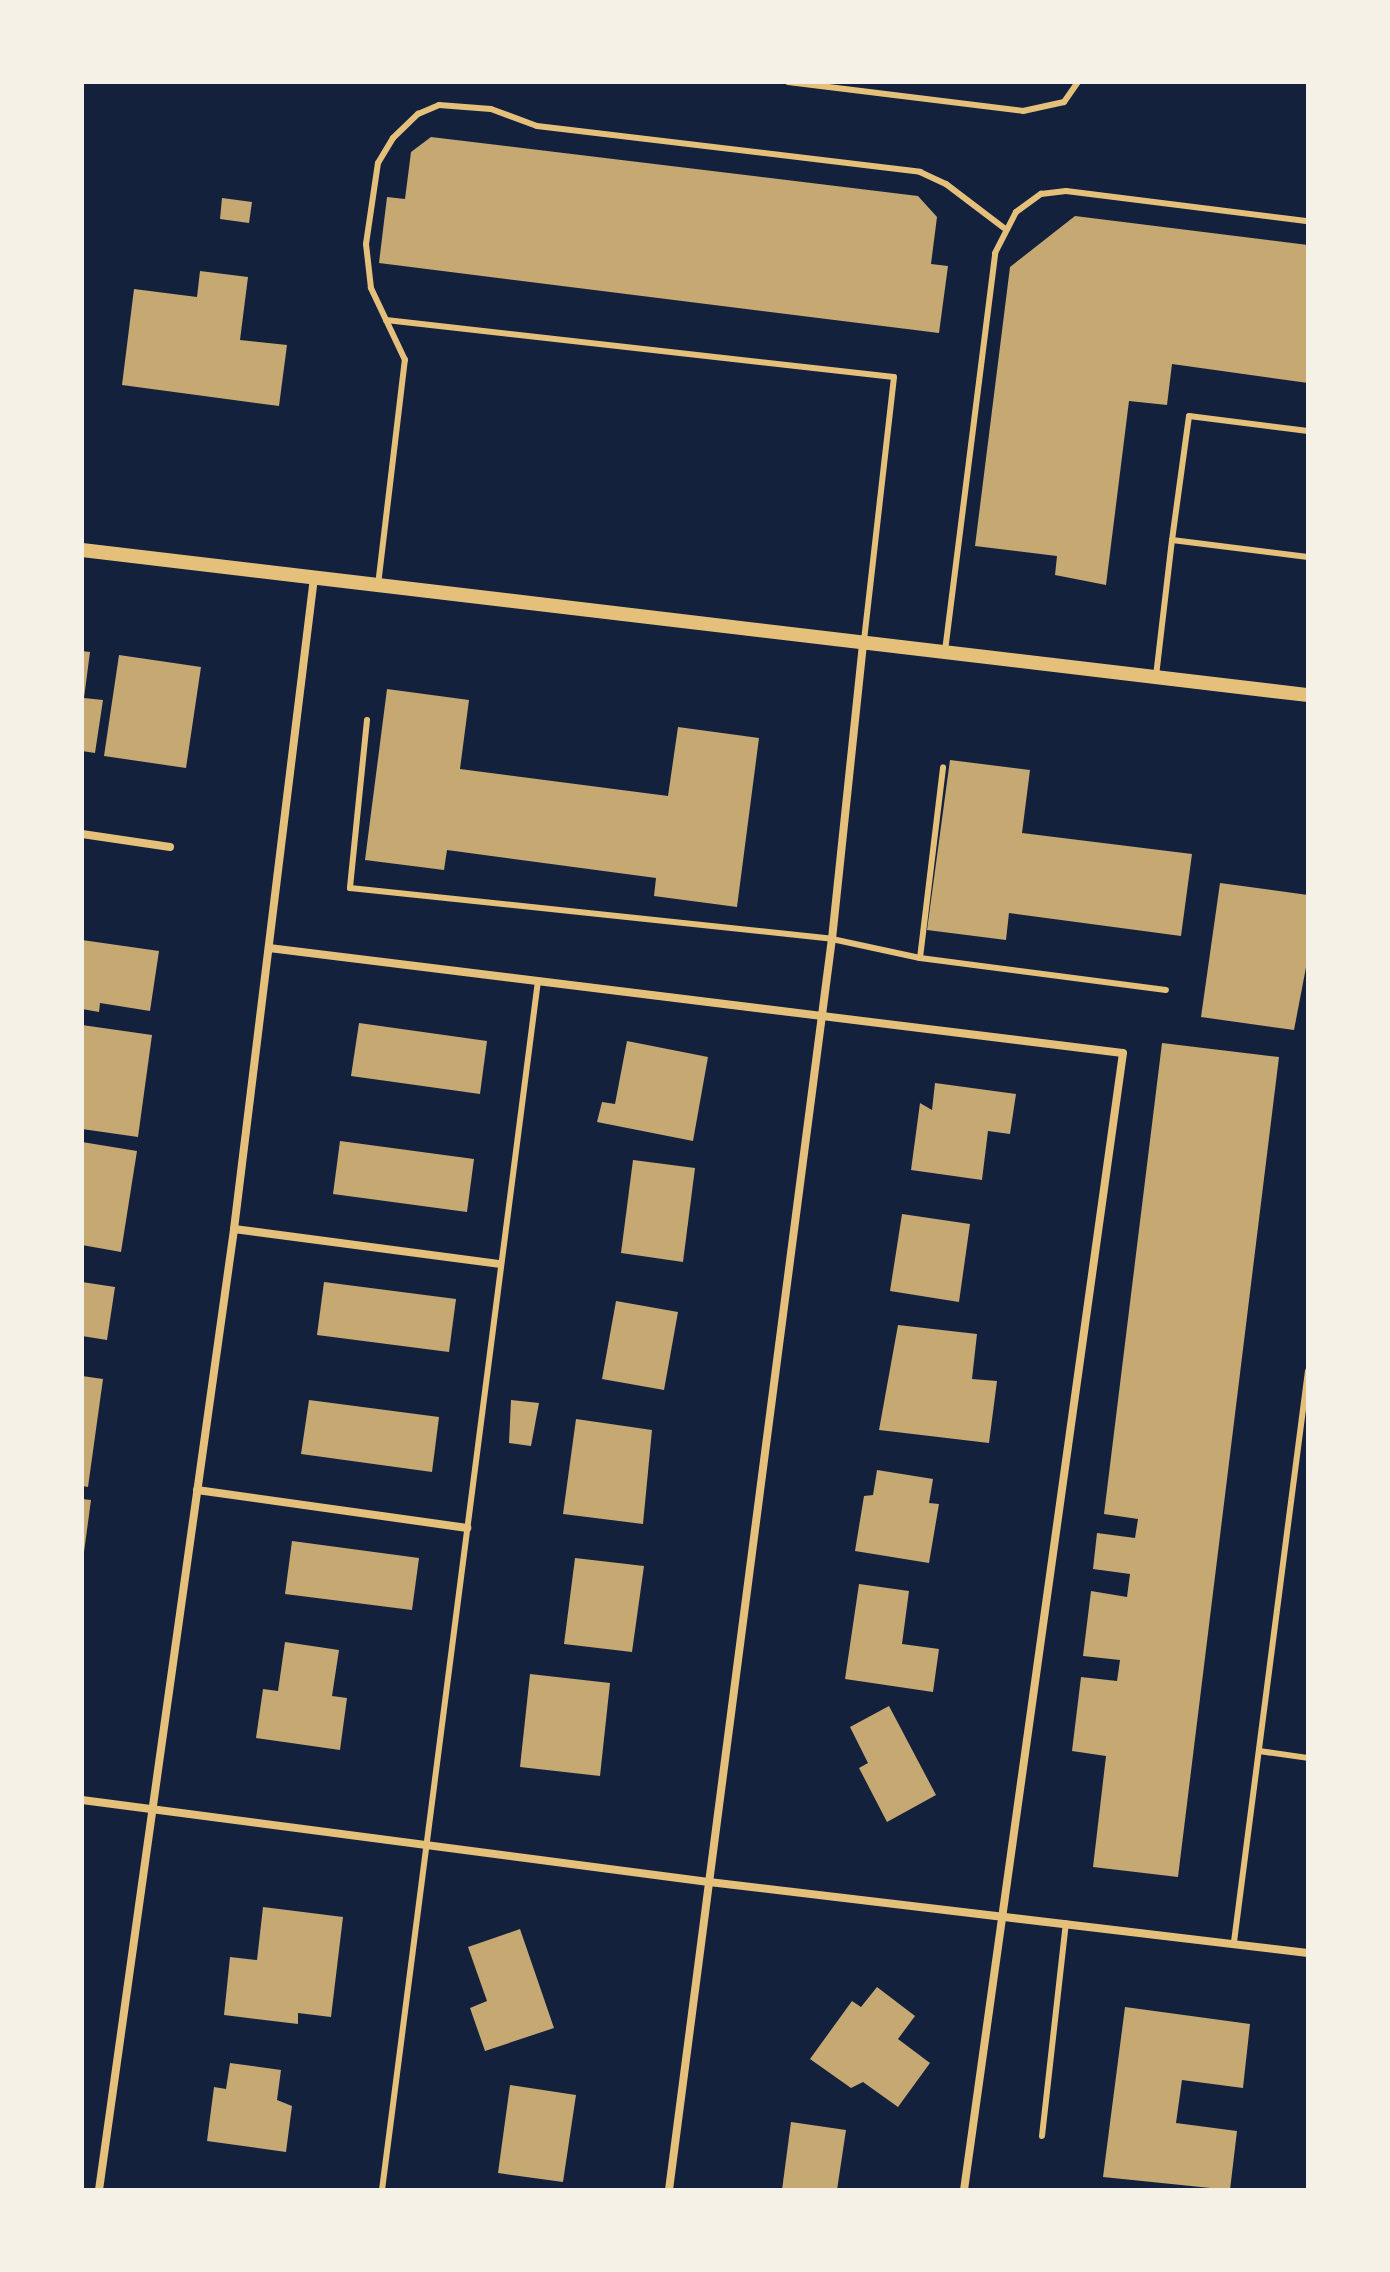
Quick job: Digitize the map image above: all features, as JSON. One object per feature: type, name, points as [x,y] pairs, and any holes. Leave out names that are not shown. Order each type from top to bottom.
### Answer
[{"type":"street","points":[[82,550],[863,646],[1308,695]]},
{"type":"street","points":[[99,2190],[150,1808],[234,1229],[314,577]]},
{"type":"street","points":[[669,2190],[832,939],[863,646]]},
{"type":"street","points":[[82,834],[170,847]]},
{"type":"street","points":[[269,948],[538,979],[821,1019],[1123,1053],[964,2190]]},
{"type":"street","points":[[234,1229],[499,1264]]},
{"type":"street","points":[[197,1490],[467,1528]]},
{"type":"street","points":[[82,1800],[709,1882],[1308,1953]]},
{"type":"lane","points":[[788,82],[1023,111],[1064,102],[1078,82]]},
{"type":"lane","points":[[378,585],[405,360],[371,288],[365,258],[375,176],[393,138],[418,114],[439,105],[491,109],[537,126],[920,172],[946,184],[1004,228]]},
{"type":"lane","points":[[944,655],[995,253],[1004,228],[1028,203],[1053,191],[1308,221]]},
{"type":"lane","points":[[386,320],[894,377],[863,646]]},
{"type":"lane","points":[[1156,676],[1189,416],[1308,431]]},
{"type":"lane","points":[[1172,540],[1308,557]]},
{"type":"lane","points":[[367,720],[350,888],[832,939],[920,958],[1166,990]]},
{"type":"lane","points":[[920,958],[943,767]]},
{"type":"lane","points":[[382,2190],[429,1845],[499,1264],[538,979]]},
{"type":"lane","points":[[1234,1942],[1308,1371]]},
{"type":"lane","points":[[1259,1751],[1308,1758]]},
{"type":"lane","points":[[1042,2136],[1066,1923]]},
{"type":"building","points":[[431,137],[918,196],[937,217],[931,264],[948,266],[939,333],[379,263],[387,197],[405,199],[411,152]]},
{"type":"building","points":[[222,198],[252,202],[249,223],[220,219]]},
{"type":"building","points":[[1075,216],[1308,245],[1308,383],[1172,364],[1167,405],[1129,401],[1106,585],[1055,575],[1057,556],[975,546],[1010,267]]},
{"type":"building","points":[[200,271],[248,277],[240,340],[287,345],[279,406],[122,385],[134,289],[197,297]]},
{"type":"building","points":[[82,651],[90,652],[84,698],[103,700],[95,753],[82,751]]},
{"type":"building","points":[[119,655],[201,667],[186,768],[104,756]]},
{"type":"building","points":[[387,689],[469,700],[460,769],[668,796],[678,727],[759,738],[737,907],[654,896],[656,878],[447,850],[444,870],[365,860]]},
{"type":"building","points":[[950,760],[1030,770],[1022,833],[1192,854],[1181,936],[1009,913],[1006,940],[927,930]]},
{"type":"building","points":[[1220,883],[1308,895],[1308,957],[1294,1030],[1201,1017]]},
{"type":"building","points":[[82,940],[159,951],[150,1011],[100,1003],[99,1012],[82,1009]]},
{"type":"building","points":[[359,1023],[487,1041],[480,1094],[351,1076]]},
{"type":"building","points":[[82,1025],[152,1035],[138,1137],[82,1129]]},
{"type":"building","points":[[627,1041],[708,1057],[693,1141],[597,1122],[602,1102],[615,1104]]},
{"type":"building","points":[[1162,1043],[1279,1057],[1178,1877],[1093,1867],[1106,1756],[1072,1751],[1081,1677],[1117,1681],[1120,1660],[1083,1656],[1091,1591],[1127,1597],[1130,1574],[1093,1569],[1097,1533],[1135,1538],[1138,1519],[1104,1514]]},
{"type":"building","points":[[935,1083],[1016,1094],[1010,1134],[988,1131],[982,1180],[911,1170],[920,1103],[932,1110]]},
{"type":"building","points":[[340,1141],[474,1159],[467,1212],[333,1194]]},
{"type":"building","points":[[82,1142],[137,1151],[121,1252],[82,1245]]},
{"type":"building","points":[[633,1160],[695,1168],[683,1262],[621,1253]]},
{"type":"building","points":[[902,1214],[970,1224],[959,1302],[890,1291]]},
{"type":"building","points":[[82,1282],[115,1287],[107,1340],[82,1336]]},
{"type":"building","points":[[324,1282],[456,1299],[449,1352],[317,1335]]},
{"type":"building","points":[[616,1301],[678,1312],[664,1390],[602,1379]]},
{"type":"building","points":[[898,1325],[977,1334],[972,1379],[997,1381],[989,1443],[879,1430]]},
{"type":"building","points":[[82,1376],[103,1379],[88,1487],[82,1486]]},
{"type":"building","points":[[309,1400],[439,1417],[432,1472],[301,1454]]},
{"type":"building","points":[[511,1400],[539,1403],[531,1446],[509,1443]]},
{"type":"building","points":[[576,1419],[652,1430],[643,1524],[563,1514]]},
{"type":"building","points":[[877,1470],[933,1479],[929,1503],[939,1504],[929,1563],[855,1551],[864,1496],[873,1495]]},
{"type":"building","points":[[82,1499],[91,1500],[84,1552],[82,1552]]},
{"type":"building","points":[[292,1541],[419,1558],[412,1610],[285,1594]]},
{"type":"building","points":[[575,1558],[644,1566],[632,1652],[564,1644]]},
{"type":"building","points":[[859,1584],[909,1591],[902,1644],[939,1649],[933,1692],[845,1679]]},
{"type":"building","points":[[285,1642],[339,1650],[332,1696],[347,1698],[340,1750],[256,1738],[263,1689],[278,1691]]},
{"type":"building","points":[[530,1674],[610,1683],[600,1776],[520,1767]]},
{"type":"building","points":[[889,1706],[936,1795],[887,1822],[859,1768],[868,1763],[850,1727]]},
{"type":"building","points":[[263,1907],[343,1917],[331,2017],[298,2013],[298,2024],[224,2015],[230,1957],[257,1960]]},
{"type":"building","points":[[520,1929],[554,2028],[485,2051],[470,2008],[487,2001],[468,1947]]},
{"type":"building","points":[[877,1987],[915,2016],[898,2039],[930,2063],[898,2107],[863,2082],[851,2088],[810,2059],[852,2001],[861,2007]]},
{"type":"building","points":[[1125,2007],[1250,2024],[1243,2088],[1182,2080],[1176,2123],[1237,2131],[1230,2190],[1103,2177]]},
{"type":"building","points":[[230,2063],[281,2070],[277,2100],[292,2106],[286,2152],[207,2141],[214,2087],[226,2089]]},
{"type":"building","points":[[510,2085],[576,2095],[563,2182],[498,2173]]},
{"type":"building","points":[[791,2122],[846,2130],[837,2190],[782,2190]]}]
